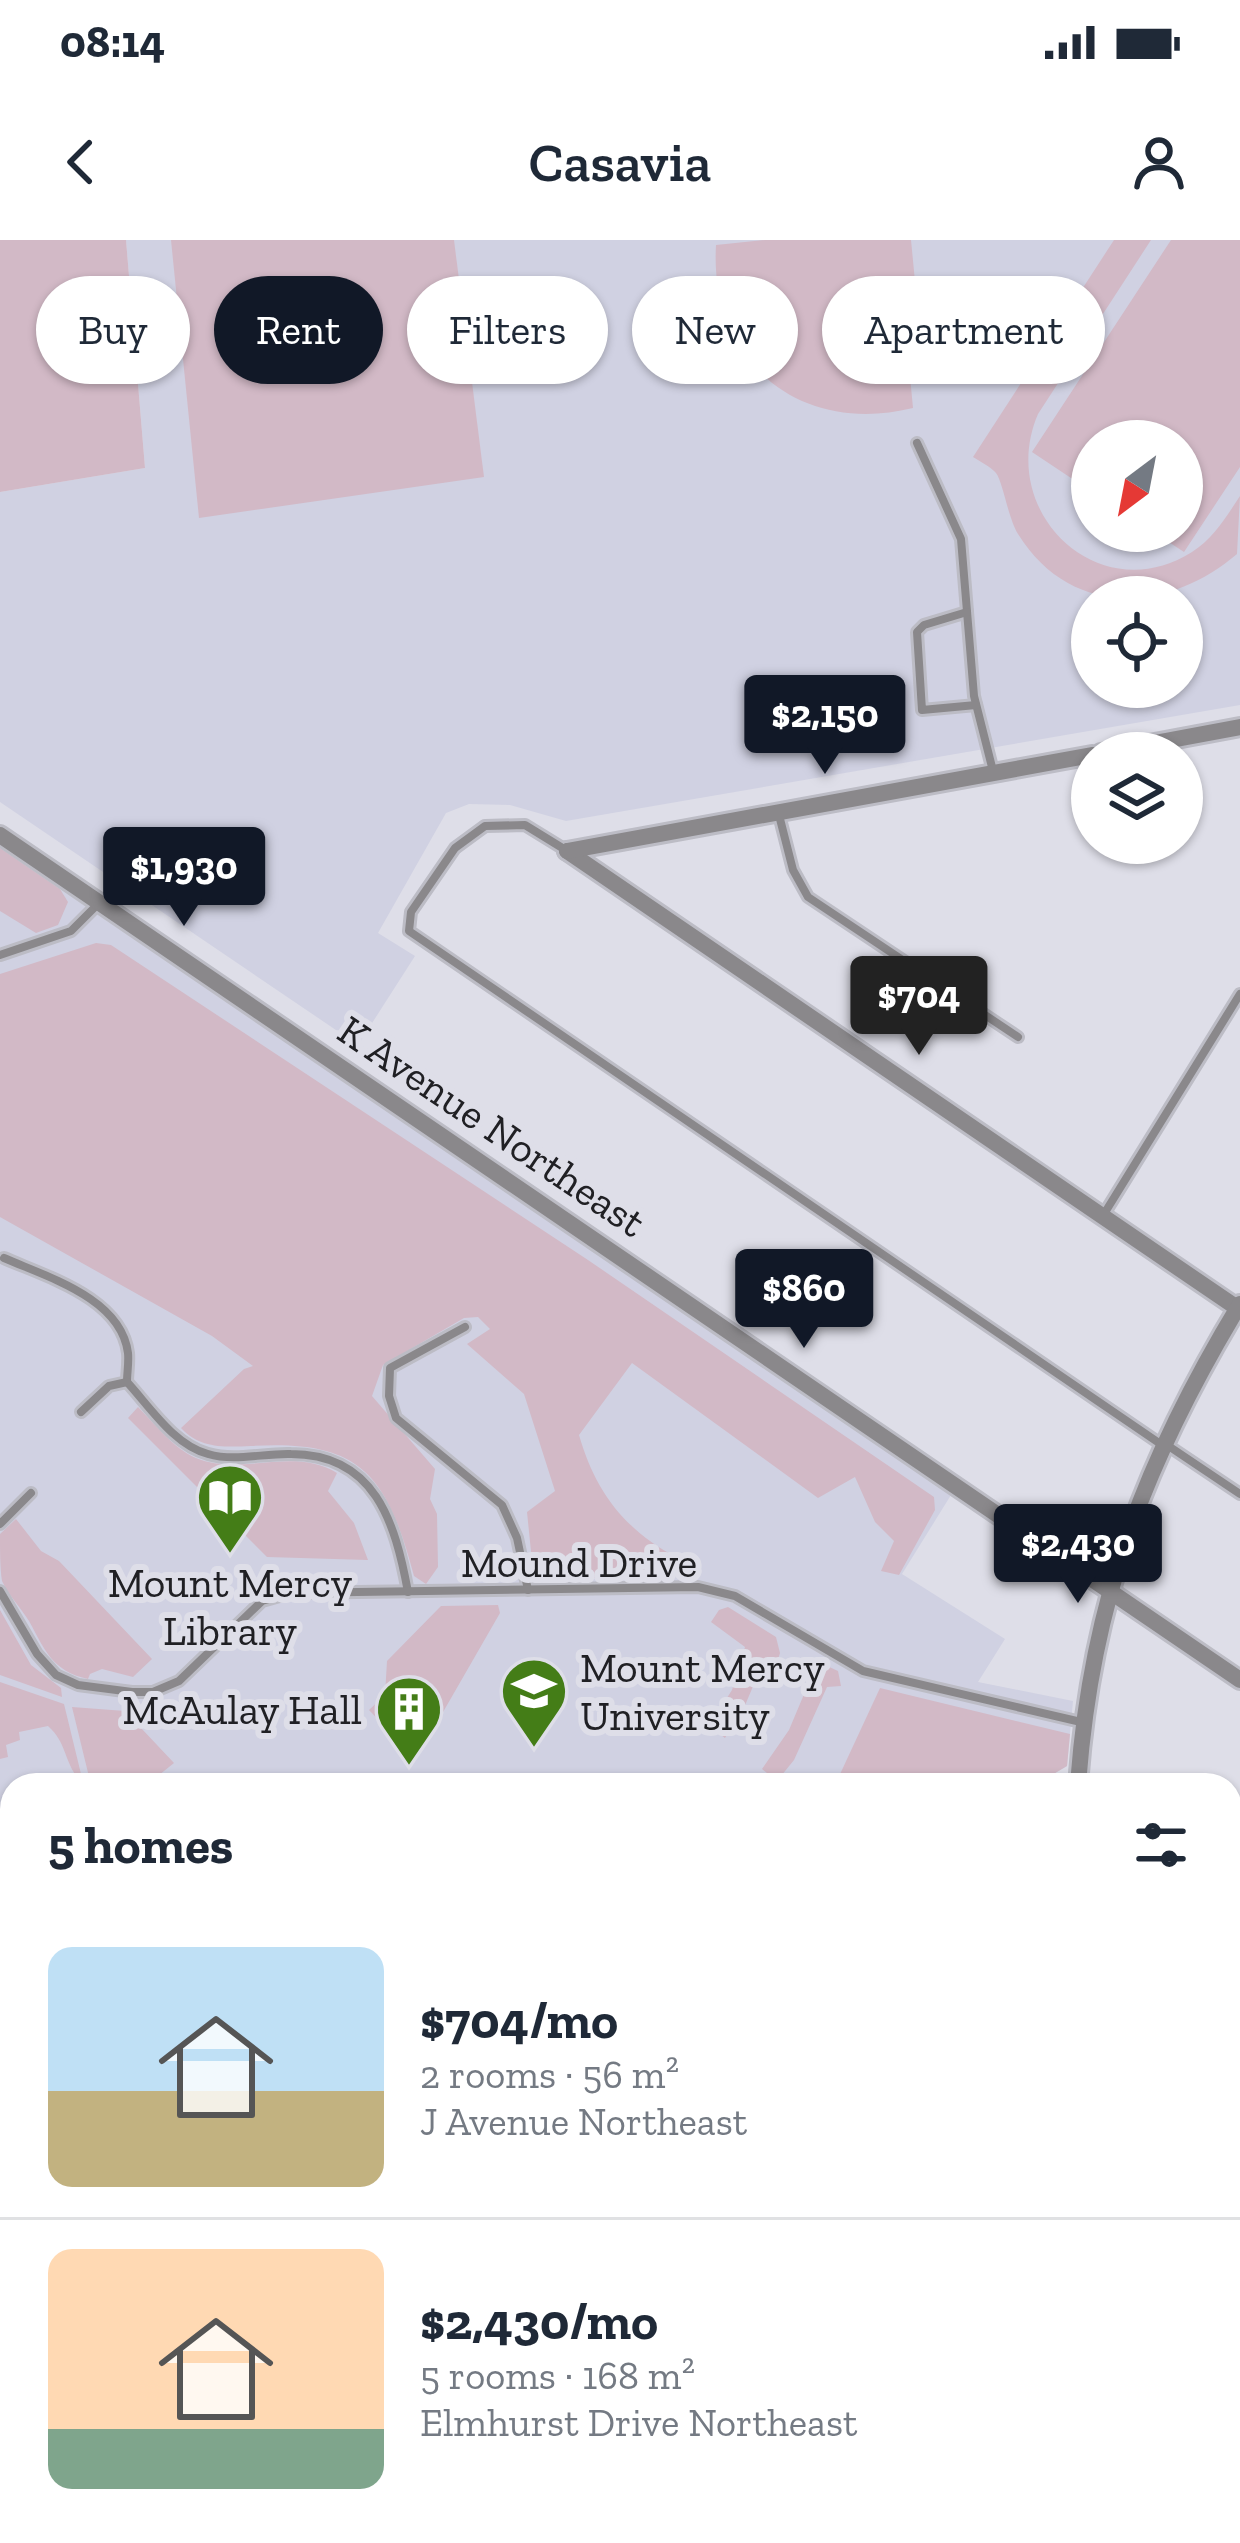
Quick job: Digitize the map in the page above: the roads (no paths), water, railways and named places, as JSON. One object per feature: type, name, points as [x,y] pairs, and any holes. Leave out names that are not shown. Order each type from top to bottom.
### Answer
[{"type":"street","points":[[1203,735],[1240,728]]},
{"type":"street","points":[[567,851],[1071,758]]},
{"type":"street","name":"K Avenue Northeast","points":[[0,836],[1240,1680]]},
{"type":"street","points":[[567,851],[1239,1308],[1195,1382],[1128,1529],[1092,1654],[1075,1773]]},
{"type":"lane","points":[[917,443],[961,539],[976,705],[994,772]]},
{"type":"lane","points":[[967,612],[924,625],[917,632],[922,710],[976,705]]},
{"type":"lane","points":[[779,812],[793,869],[808,897],[1018,1037]]},
{"type":"lane","points":[[567,851],[525,825],[485,826],[455,848],[411,912],[410,931],[1240,1494]]},
{"type":"lane","points":[[0,955],[71,931],[99,903]]},
{"type":"lane","points":[[1104,1214],[1240,994]]},
{"type":"lane","points":[[4,1258],[81,1292],[116,1324],[128,1351],[127,1382],[179,1439],[208,1454],[328,1458],[361,1475],[387,1512],[409,1592]]},
{"type":"lane","points":[[465,1327],[390,1368],[389,1396],[396,1418],[502,1505],[518,1538],[528,1590]]},
{"type":"lane","points":[[81,1412],[109,1387],[127,1382]]},
{"type":"lane","points":[[0,1524],[31,1493]]},
{"type":"lane","name":"Mound Drive","points":[[0,1591],[37,1654],[56,1675],[78,1685],[154,1692],[179,1682],[262,1601],[290,1593],[698,1587],[735,1596],[863,1671],[1082,1722]]},
{"type":"place","name":"Mount Mercy Library","points":[[230,1556]]},
{"type":"place","name":"Mount Mercy University","points":[[534,1750]]},
{"type":"place","name":"McAulay Hall","points":[[409,1768]]}]
